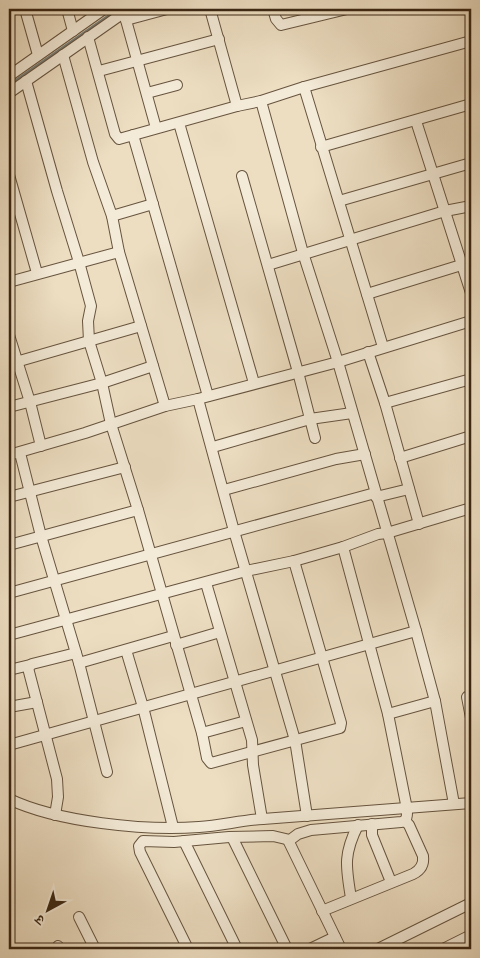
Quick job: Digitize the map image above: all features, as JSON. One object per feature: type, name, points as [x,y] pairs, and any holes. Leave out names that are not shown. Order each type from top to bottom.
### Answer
[{"type":"street","points":[[25,9],[38,55]]},
{"type":"street","points":[[67,9],[73,31]]},
{"type":"street","points":[[9,76],[104,9]]},
{"type":"street","points":[[9,93],[88,37],[127,14],[168,9]]},
{"type":"street","points":[[210,9],[237,106]]},
{"type":"street","points":[[273,9],[276,19],[281,26],[322,12],[347,9]]},
{"type":"street","points":[[127,14],[156,128]]},
{"type":"street","points":[[88,37],[115,134],[119,139],[471,41]]},
{"type":"street","points":[[99,71],[138,59],[219,39]]},
{"type":"street","points":[[63,55],[93,162],[112,216],[119,252],[165,406]]},
{"type":"street","points":[[26,81],[80,262],[91,308],[88,321],[89,341],[102,383],[111,424],[138,510],[202,733],[207,758],[211,763],[338,729],[341,726],[294,561]]},
{"type":"street","points":[[147,93],[178,85]]},
{"type":"street","points":[[304,87],[383,347]]},
{"type":"street","points":[[261,101],[303,253],[338,362],[416,631],[435,701],[454,804]]},
{"type":"street","points":[[321,147],[471,104]]},
{"type":"street","points":[[416,121],[432,175],[467,263],[471,293]]},
{"type":"street","points":[[179,123],[254,383]]},
{"type":"street","points":[[133,135],[153,204],[203,397],[207,433],[295,740],[307,816]]},
{"type":"street","points":[[339,202],[471,163]]},
{"type":"street","points":[[9,175],[37,274]]},
{"type":"street","points":[[242,176],[316,438]]},
{"type":"street","points":[[112,216],[153,204]]},
{"type":"street","points":[[268,265],[445,211],[471,206]]},
{"type":"street","points":[[9,282],[119,252]]},
{"type":"street","points":[[367,294],[467,263]]},
{"type":"street","points":[[9,455],[165,406],[338,362],[471,320]]},
{"type":"street","points":[[13,363],[141,326]]},
{"type":"street","points":[[9,335],[13,363],[30,402],[41,446]]},
{"type":"street","points":[[368,352],[385,403],[419,524]]},
{"type":"street","points":[[9,407],[102,383],[153,366]]},
{"type":"street","points":[[385,403],[471,379]]},
{"type":"street","points":[[212,447],[310,419],[352,413]]},
{"type":"street","points":[[400,458],[471,436]]},
{"type":"street","points":[[20,453],[41,536],[108,772]]},
{"type":"street","points":[[224,490],[311,466],[365,454]]},
{"type":"street","points":[[9,497],[125,467]]},
{"type":"street","points":[[9,593],[54,579],[150,555],[234,531],[376,495],[409,489]]},
{"type":"street","points":[[9,635],[246,571],[294,561],[343,547],[378,534],[471,508]]},
{"type":"street","points":[[9,545],[138,510]]},
{"type":"street","points":[[343,547],[388,714],[408,809],[405,821]]},
{"type":"street","points":[[206,583],[252,740],[253,765],[262,819]]},
{"type":"street","points":[[9,745],[321,656],[416,631]]},
{"type":"street","points":[[9,670],[220,632]]},
{"type":"street","points":[[126,650],[143,707],[173,827]]},
{"type":"street","points":[[30,665],[28,670],[58,786],[55,815]]},
{"type":"street","points":[[467,696],[471,718]]},
{"type":"street","points":[[388,714],[435,701]]},
{"type":"street","points":[[9,707],[37,702]]},
{"type":"street","points":[[202,733],[246,721]]},
{"type":"street","points":[[9,799],[24,807],[55,815],[105,823],[173,827],[199,827],[262,819],[471,803]]},
{"type":"street","points":[[188,949],[139,849],[140,843],[147,840],[184,841],[273,836],[288,840],[310,830],[405,821]]},
{"type":"street","points":[[322,911],[417,872],[422,864],[423,856],[409,825],[405,821]]},
{"type":"street","points":[[372,824],[372,835],[391,882]]},
{"type":"street","points":[[351,898],[346,860],[348,849],[358,825]]},
{"type":"street","points":[[232,837],[287,949]]},
{"type":"street","points":[[288,840],[341,949]]},
{"type":"street","points":[[184,841],[237,949]]},
{"type":"street","points":[[378,949],[471,903]]},
{"type":"street","points":[[79,917],[95,949]]},
{"type":"street","points":[[443,949],[471,935]]},
{"type":"street","points":[[310,949],[335,937]]},
{"type":"waterway","points":[[9,85],[118,9]]}]
